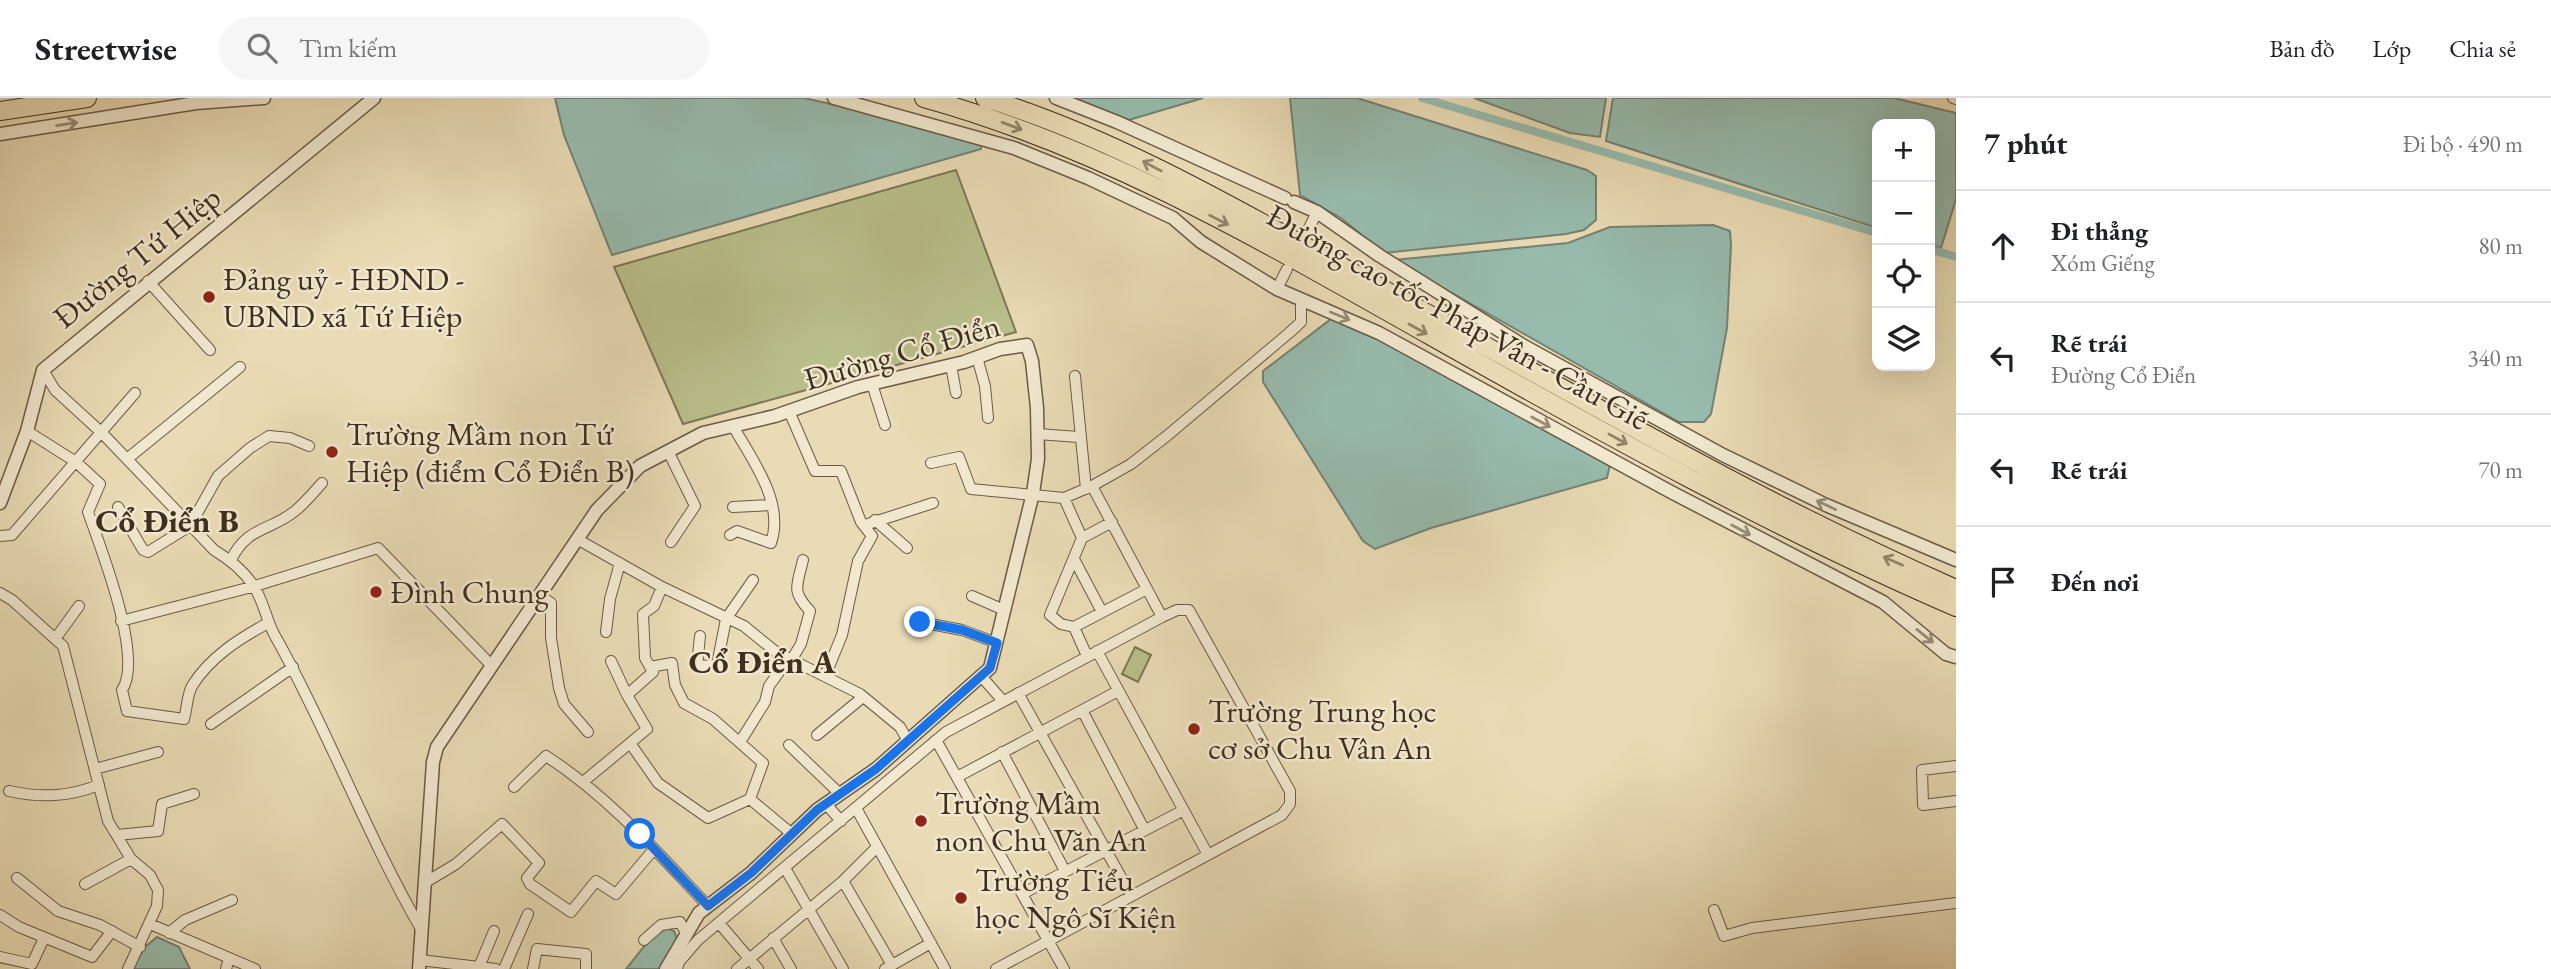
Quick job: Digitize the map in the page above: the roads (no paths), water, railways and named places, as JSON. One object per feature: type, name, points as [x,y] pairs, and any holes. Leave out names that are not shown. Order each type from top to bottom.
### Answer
[{"type":"highway","points":[[0,111],[87,98]]},
{"type":"highway","name":"Đường cao tốc Pháp Vân - Cầu Giẽ","points":[[923,98],[991,118],[1119,169],[1303,263],[1763,517],[1877,573],[1956,607]]},
{"type":"highway","name":"Đường cao tốc Pháp Vân - Cầu Giẽ","points":[[985,98],[1128,153],[1313,251],[1768,501],[1956,589]]},
{"type":"street","points":[[0,134],[196,103],[264,98]]},
{"type":"street","name":"Đường Tứ Hiệp","points":[[0,503],[27,431],[43,370],[374,98]]},
{"type":"street","points":[[834,98],[1014,148],[1088,178],[1173,218],[1200,242],[1277,289],[1379,333],[1684,499],[1883,603],[1946,653],[1956,657]]},
{"type":"street","points":[[1056,98],[1117,122],[1317,212],[1411,276],[1524,346],[1723,455],[1826,505],[1956,560]]},
{"type":"street","points":[[1306,234],[1317,212]]},
{"type":"street","points":[[1277,289],[1287,270]]},
{"type":"street","points":[[148,281],[210,350]]},
{"type":"street","points":[[931,463],[959,457],[971,489],[1064,498],[1131,464],[1168,435],[1300,322],[1301,301]]},
{"type":"street","name":"Đường Cổ Điển","points":[[419,964],[433,762],[437,747],[597,510],[640,466],[703,433],[789,411],[872,384],[951,365],[1000,349],[1027,345],[1032,362],[1038,459],[1033,493],[990,668],[876,769],[826,804],[751,873],[699,913],[677,962],[666,969]]},
{"type":"street","points":[[977,357],[985,386],[988,418]]},
{"type":"street","points":[[951,365],[956,393]]},
{"type":"street","points":[[127,458],[240,367]]},
{"type":"street","points":[[43,370],[55,390],[127,458],[214,550],[231,560],[255,586],[268,623],[293,667],[399,891],[421,929]]},
{"type":"street","points":[[1075,376],[1079,437],[1089,487],[1112,522],[1162,617]]},
{"type":"street","points":[[872,384],[886,425]]},
{"type":"street","points":[[0,536],[12,535],[135,393]]},
{"type":"street","points":[[789,411],[816,471],[841,471],[861,522],[870,522],[933,503]]},
{"type":"street","points":[[730,535],[737,531],[771,543],[770,493],[733,426]]},
{"type":"street","points":[[27,431],[76,462],[100,484],[88,512],[112,582],[121,621],[130,667],[128,682],[122,690],[127,711],[184,719],[191,688],[210,664],[233,642],[268,623]]},
{"type":"street","points":[[1037,433],[1079,437]]},
{"type":"street","points":[[118,508],[143,550],[148,552],[190,526],[218,476],[250,447],[269,436],[290,438],[309,446]]},
{"type":"street","points":[[668,451],[695,506],[671,542]]},
{"type":"street","points":[[231,560],[236,550],[255,531],[294,512],[322,483]]},
{"type":"street","points":[[1064,498],[1082,538]]},
{"type":"street","points":[[733,507],[771,505]]},
{"type":"street","points":[[870,522],[907,548]]},
{"type":"street","points":[[826,674],[842,635],[858,561],[872,536],[870,522]]},
{"type":"street","points":[[1112,522],[1082,538],[1050,612],[1061,624],[1074,627],[1147,589]]},
{"type":"street","points":[[577,539],[662,587],[744,626],[776,652],[826,674],[863,697],[900,727],[908,741]]},
{"type":"street","points":[[121,621],[255,586],[379,548],[491,665]]},
{"type":"street","points":[[1074,559],[1102,612]]},
{"type":"street","points":[[740,742],[765,702],[769,686],[791,658],[804,633],[810,611],[800,602],[797,593],[803,560]]},
{"type":"street","points":[[606,632],[610,600],[620,563]]},
{"type":"street","points":[[700,636],[697,666],[717,665],[726,619],[753,580]]},
{"type":"street","points":[[627,695],[653,672],[645,658],[643,614],[654,606],[662,587]]},
{"type":"street","points":[[0,593],[12,600],[64,646],[108,821],[131,859],[150,875],[158,890],[157,906],[128,969]]},
{"type":"street","points":[[539,594],[551,603],[553,611],[551,638],[564,704],[588,732]]},
{"type":"street","points":[[972,596],[1004,610]]},
{"type":"street","points":[[55,639],[79,606]]},
{"type":"street","points":[[689,969],[677,962],[719,923],[936,740],[1003,701],[1162,617],[1184,608],[1193,612],[1290,791],[1290,804],[1282,815],[996,969]]},
{"type":"street","points":[[920,622],[962,630],[997,643]]},
{"type":"street","points":[[1074,627],[1118,691],[1208,853]]},
{"type":"street","points":[[583,782],[647,729],[611,661]]},
{"type":"street","points":[[630,743],[658,783],[708,818],[750,799],[763,763],[713,719],[684,702],[675,685],[672,663],[650,667]]},
{"type":"street","points":[[211,724],[293,667]]},
{"type":"street","points":[[981,676],[1003,701]]},
{"type":"street","points":[[957,777],[1118,691]]},
{"type":"street","points":[[1018,693],[1131,895]]},
{"type":"street","points":[[817,735],[863,697]]},
{"type":"street","points":[[1082,710],[1144,829]]},
{"type":"street","points":[[936,740],[1064,969]]},
{"type":"street","points":[[789,745],[840,793]]},
{"type":"street","points":[[95,769],[158,752]]},
{"type":"street","points":[[1002,752],[1066,871]]},
{"type":"street","points":[[514,787],[546,756],[583,782],[654,849],[708,906]]},
{"type":"street","points":[[1956,766],[1922,770],[1923,805],[1956,801]]},
{"type":"street","points":[[9,791],[39,798],[78,793],[99,785]]},
{"type":"street","points":[[117,835],[158,831],[162,804],[194,794]]},
{"type":"street","points":[[750,799],[792,834]]},
{"type":"street","points":[[826,804],[841,821]]},
{"type":"street","points":[[856,808],[945,969]]},
{"type":"street","points":[[1022,894],[1182,810]]},
{"type":"street","points":[[426,882],[456,864],[502,824],[539,863],[527,878],[530,884],[572,912],[596,881],[617,894],[654,849]]},
{"type":"street","points":[[737,969],[843,881],[877,847]]},
{"type":"street","points":[[85,884],[131,859]]},
{"type":"street","points":[[785,868],[843,969]]},
{"type":"street","points":[[17,878],[58,911],[112,932],[140,947]]},
{"type":"street","points":[[843,881],[889,967],[931,943]]},
{"type":"street","points":[[169,933],[185,920],[232,900]]},
{"type":"street","points":[[1714,910],[1724,936],[1752,928],[1956,903]]},
{"type":"street","points":[[0,915],[44,938],[92,957],[112,932]]},
{"type":"street","points":[[503,969],[528,915]]},
{"type":"street","points":[[644,940],[661,925],[680,922],[687,935]]},
{"type":"street","points":[[719,923],[759,969],[767,969]]},
{"type":"street","points":[[150,924],[227,964],[254,969]]},
{"type":"street","points":[[479,967],[494,931]]},
{"type":"street","points":[[0,957],[32,964],[44,938]]},
{"type":"street","points":[[773,938],[786,968]]},
{"type":"street","points":[[533,969],[537,948],[586,954],[586,969]]},
{"type":"street","points":[[419,964],[496,969]]},
{"type":"waterway","points":[[1422,98],[1872,232]]},
{"type":"waterway","points":[[1935,251],[1956,257]]},
{"type":"place","name":"Đảng uỷ - HĐND - UBND xã Tứ Hiệp","points":[[209,297]]},
{"type":"place","name":"Trường Mầm non Tứ Hiệp (điểm Cổ Điển B)","points":[[332,452]]},
{"type":"place","name":"Đình Chung","points":[[376,592]]},
{"type":"place","name":"Trường Trung học cơ sở Chu Vân An","points":[[1194,729]]},
{"type":"place","name":"Trường Mầm non Chu Văn An","points":[[921,821]]},
{"type":"place","name":"Trường Tiểu học Ngô Sĩ Kiện","points":[[961,898]]},
{"type":"district","name":"Cổ Điển B","points":[[167,520]]},
{"type":"district","name":"Cổ Điển A","points":[[762,661]]}]
